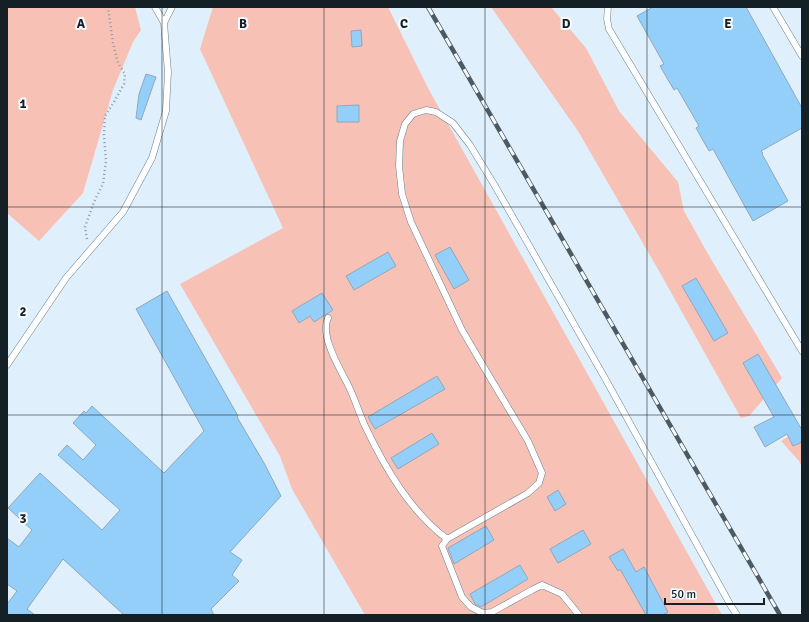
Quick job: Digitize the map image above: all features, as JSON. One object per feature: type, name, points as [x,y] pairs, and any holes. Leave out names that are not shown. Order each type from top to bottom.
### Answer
[{"type":"lane","points":[[7,365],[66,278],[123,212],[152,158],[166,111],[168,72],[164,23],[155,7]]},
{"type":"lane","points":[[164,23],[172,7]]},
{"type":"lane","points":[[608,7],[607,19],[609,29],[802,351]]},
{"type":"lane","points":[[773,7],[802,56]]},
{"type":"lane","points":[[578,615],[562,594],[542,585],[492,612],[483,613],[471,607],[462,597],[442,546],[447,539],[528,493],[539,483],[542,473],[528,441],[462,330],[411,222],[402,194],[399,166],[400,141],[405,124],[413,114],[426,110],[436,112],[453,123],[470,145],[606,380],[737,615]]},
{"type":"lane","points":[[328,318],[326,323],[327,336],[334,360],[349,387],[365,426],[379,453],[395,480],[419,514],[447,539]]},
{"type":"path","points":[[90,251],[85,227],[94,202],[103,184],[106,161],[104,135],[105,116],[124,84],[125,74],[118,63],[113,43],[108,7]]},
{"type":"shaded area","points":[[7,7],[135,7],[141,30],[133,42],[113,90],[83,193],[39,241],[7,213]]},
{"type":"shaded area","points":[[213,7],[388,7],[428,88],[722,615],[365,615],[292,489],[280,456],[180,284],[283,228],[200,49]]},
{"type":"shaded area","points":[[491,7],[551,7],[586,48],[619,111],[678,182],[684,211],[782,378],[749,416],[741,418],[659,271],[578,131]]},
{"type":"shaded area","points":[[802,428],[802,467],[799,461],[781,441]]},
{"type":"building","points":[[653,7],[746,7],[802,108],[802,128],[761,151],[788,201],[753,221],[713,149],[709,151],[696,128],[699,126],[677,88],[674,90],[660,66],[664,64],[637,16]]},
{"type":"building","points":[[361,30],[362,46],[352,47],[351,31]]},
{"type":"building","points":[[146,74],[156,77],[141,120],[136,118],[139,94]]},
{"type":"building","points":[[359,105],[359,122],[337,122],[337,106]]},
{"type":"building","points":[[450,247],[469,280],[454,289],[435,255]]},
{"type":"building","points":[[388,252],[396,266],[354,290],[346,276]]},
{"type":"building","points":[[696,278],[728,333],[714,341],[682,286]]},
{"type":"building","points":[[167,291],[238,416],[237,417],[264,463],[281,496],[230,552],[242,560],[232,575],[239,581],[211,609],[214,615],[124,615],[63,559],[27,609],[35,615],[7,615],[7,604],[17,591],[7,584],[7,538],[19,547],[32,530],[8,508],[40,473],[102,530],[120,510],[58,455],[67,445],[83,460],[96,445],[73,423],[84,411],[86,413],[92,406],[164,473],[204,431],[136,309]]},
{"type":"building","points":[[322,293],[333,310],[314,322],[310,316],[299,323],[292,311]]},
{"type":"building","points":[[758,354],[802,430],[802,442],[793,446],[787,434],[765,447],[754,427],[774,417],[743,363]]},
{"type":"building","points":[[437,376],[445,389],[375,429],[368,417]]},
{"type":"building","points":[[432,433],[439,444],[398,469],[391,458]]},
{"type":"building","points":[[558,490],[566,504],[555,511],[547,497]]},
{"type":"building","points":[[486,526],[494,540],[454,564],[448,548]]},
{"type":"building","points":[[583,530],[591,544],[558,563],[550,549]]},
{"type":"building","points":[[623,549],[636,572],[644,567],[668,612],[663,615],[646,615],[620,569],[618,571],[609,557]]},
{"type":"building","points":[[520,565],[528,579],[481,607],[475,604],[470,594]]},
{"type":"railway","points":[[428,7],[780,615]]}]
